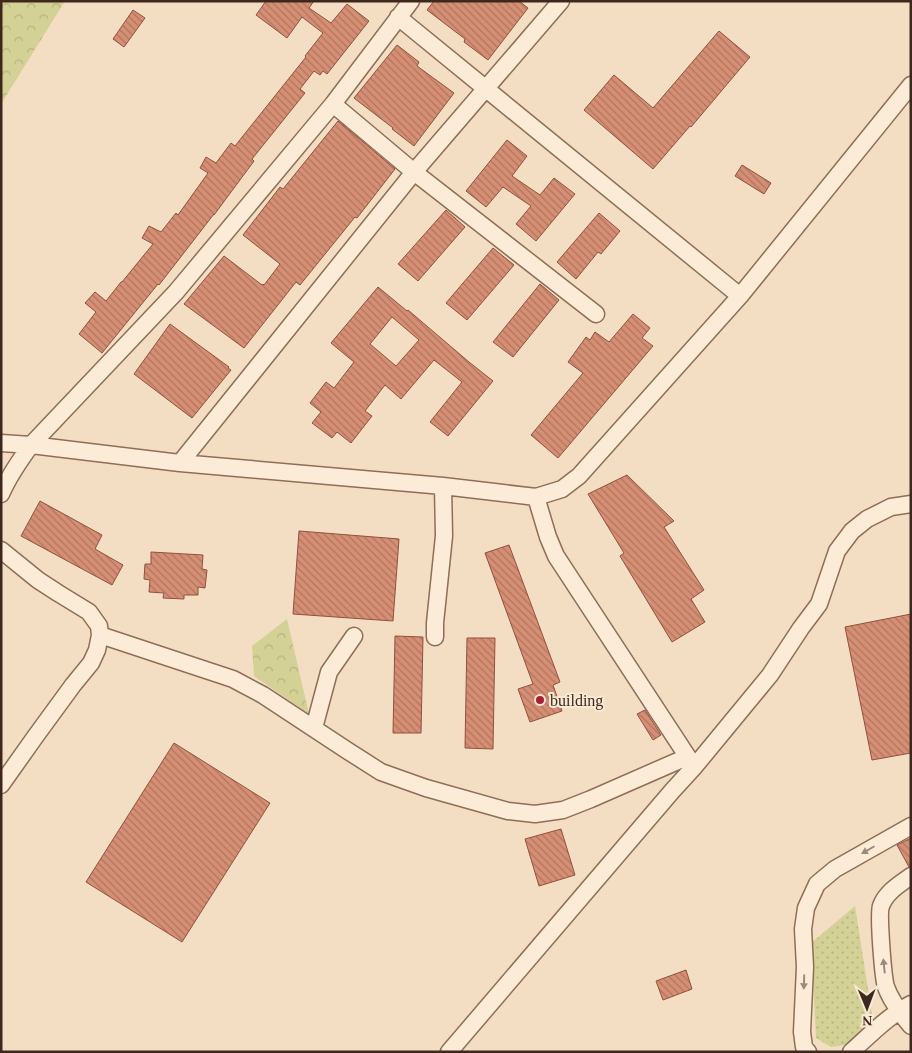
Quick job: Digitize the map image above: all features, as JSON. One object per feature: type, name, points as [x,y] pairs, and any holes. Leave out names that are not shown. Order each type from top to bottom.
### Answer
[{"type":"street","points":[[1,494],[6,483],[31,446],[176,292],[333,104],[411,1]]},
{"type":"street","points":[[180,463],[414,172],[561,1]]},
{"type":"street","points":[[398,17],[740,296]]},
{"type":"street","points":[[1,444],[180,463],[443,486],[536,497],[562,489],[579,476],[740,296],[911,85]]},
{"type":"street","points":[[333,104],[414,172],[596,314]]},
{"type":"street","points":[[435,637],[444,536],[443,486]]},
{"type":"street","points":[[536,497],[556,556],[691,762]]},
{"type":"street","points":[[448,1052],[673,790],[691,762],[770,675],[819,604],[837,551],[852,532],[867,519],[891,507],[911,504]]},
{"type":"street","points":[[1,550],[38,580],[89,612],[99,626],[100,635],[97,650],[91,663],[1,785]]},
{"type":"street","points":[[100,635],[234,679],[263,694],[381,772],[426,788],[508,811],[535,814],[563,810],[691,762]]},
{"type":"street","points":[[314,728],[329,672],[354,636]]},
{"type":"street","points":[[804,1050],[802,1032],[805,967],[803,929],[806,908],[817,884],[835,869],[911,826]]},
{"type":"street","points":[[911,876],[890,892],[881,906],[879,920],[886,986],[905,1007],[911,1026]]},
{"type":"street","points":[[851,1052],[905,1007]]},
{"type":"green space","points":[[1,1],[65,1],[1,104]]},
{"type":"green space","points":[[287,619],[309,714],[254,676],[252,646]]},
{"type":"green space","points":[[855,906],[873,1021],[845,1045],[831,1047],[816,1038],[810,944]]},
{"type":"building","points":[[266,1],[314,1],[309,8],[331,23],[347,4],[369,21],[327,74],[323,71],[320,75],[314,71],[300,89],[305,93],[252,159],[254,161],[214,215],[102,353],[79,334],[96,312],[85,303],[95,292],[106,301],[153,244],[142,238],[149,226],[161,232],[176,213],[178,215],[208,173],[200,168],[206,157],[216,163],[231,143],[235,146],[323,33],[302,17],[287,38],[256,15]]},
{"type":"building","points":[[434,1],[519,1],[528,8],[488,60],[464,42],[465,39],[427,10]]},
{"type":"building","points":[[133,10],[145,18],[124,47],[113,39]]},
{"type":"building","points":[[719,31],[750,57],[653,169],[584,110],[614,75],[653,108]]},
{"type":"building","points":[[397,45],[419,62],[417,66],[454,93],[414,146],[354,98]]},
{"type":"building","points":[[338,121],[395,169],[357,218],[355,217],[300,285],[296,282],[244,348],[184,304],[224,256],[264,285],[280,264],[243,235],[280,187],[283,189]]},
{"type":"building","points":[[507,140],[527,156],[512,176],[540,195],[554,178],[575,194],[536,241],[516,224],[531,206],[503,187],[486,207],[466,191]]},
{"type":"building","points":[[742,165],[771,183],[764,194],[735,176]]},
{"type":"building","points":[[446,210],[465,227],[418,281],[398,264]]},
{"type":"building","points":[[599,213],[620,231],[601,254],[598,252],[576,279],[557,262]]},
{"type":"building","points":[[493,248],[514,265],[467,320],[446,303]]},
{"type":"building","points":[[540,284],[559,300],[513,357],[493,342]]},
{"type":"building","points":[[378,287],[493,381],[448,436],[430,422],[462,382],[434,360],[401,399],[385,385],[365,411],[372,416],[351,443],[337,432],[332,438],[312,423],[321,412],[310,403],[326,382],[334,388],[354,362],[331,343]],"holes":[[[392,317],[419,340],[396,366],[370,344]]]},
{"type":"building","points":[[633,314],[650,328],[642,338],[653,346],[558,458],[531,435],[583,373],[568,362],[586,337],[590,340],[595,332],[609,342]]},
{"type":"building","points":[[170,324],[231,370],[192,418],[134,374]]},
{"type":"building","points":[[627,475],[674,521],[664,527],[704,590],[691,599],[705,622],[672,642],[620,556],[624,553],[588,494]]},
{"type":"building","points":[[40,501],[102,535],[95,549],[123,565],[112,585],[21,536]]},
{"type":"building","points":[[299,531],[399,539],[393,621],[293,614]]},
{"type":"building","points":[[509,545],[560,682],[553,685],[562,711],[530,722],[518,689],[533,684],[485,553]]},
{"type":"building","points":[[151,552],[203,555],[202,569],[207,570],[205,588],[198,587],[198,595],[184,595],[184,599],[163,598],[164,593],[149,592],[150,580],[144,579],[145,564],[151,564]]},
{"type":"building","points":[[911,614],[911,753],[872,760],[845,627]]},
{"type":"building","points":[[395,636],[423,637],[421,733],[393,733]]},
{"type":"building","points":[[467,638],[495,638],[493,749],[465,748]]},
{"type":"building","points":[[645,710],[661,735],[653,740],[637,714]]},
{"type":"building","points":[[174,743],[270,803],[182,942],[86,882]]},
{"type":"building","points":[[561,829],[575,875],[539,886],[525,839]]},
{"type":"building","points":[[911,838],[911,866],[909,867],[897,845]]},
{"type":"building","points":[[686,970],[692,989],[663,1000],[656,981]]},
{"type":"place","name":"building","points":[[540,700]]}]
